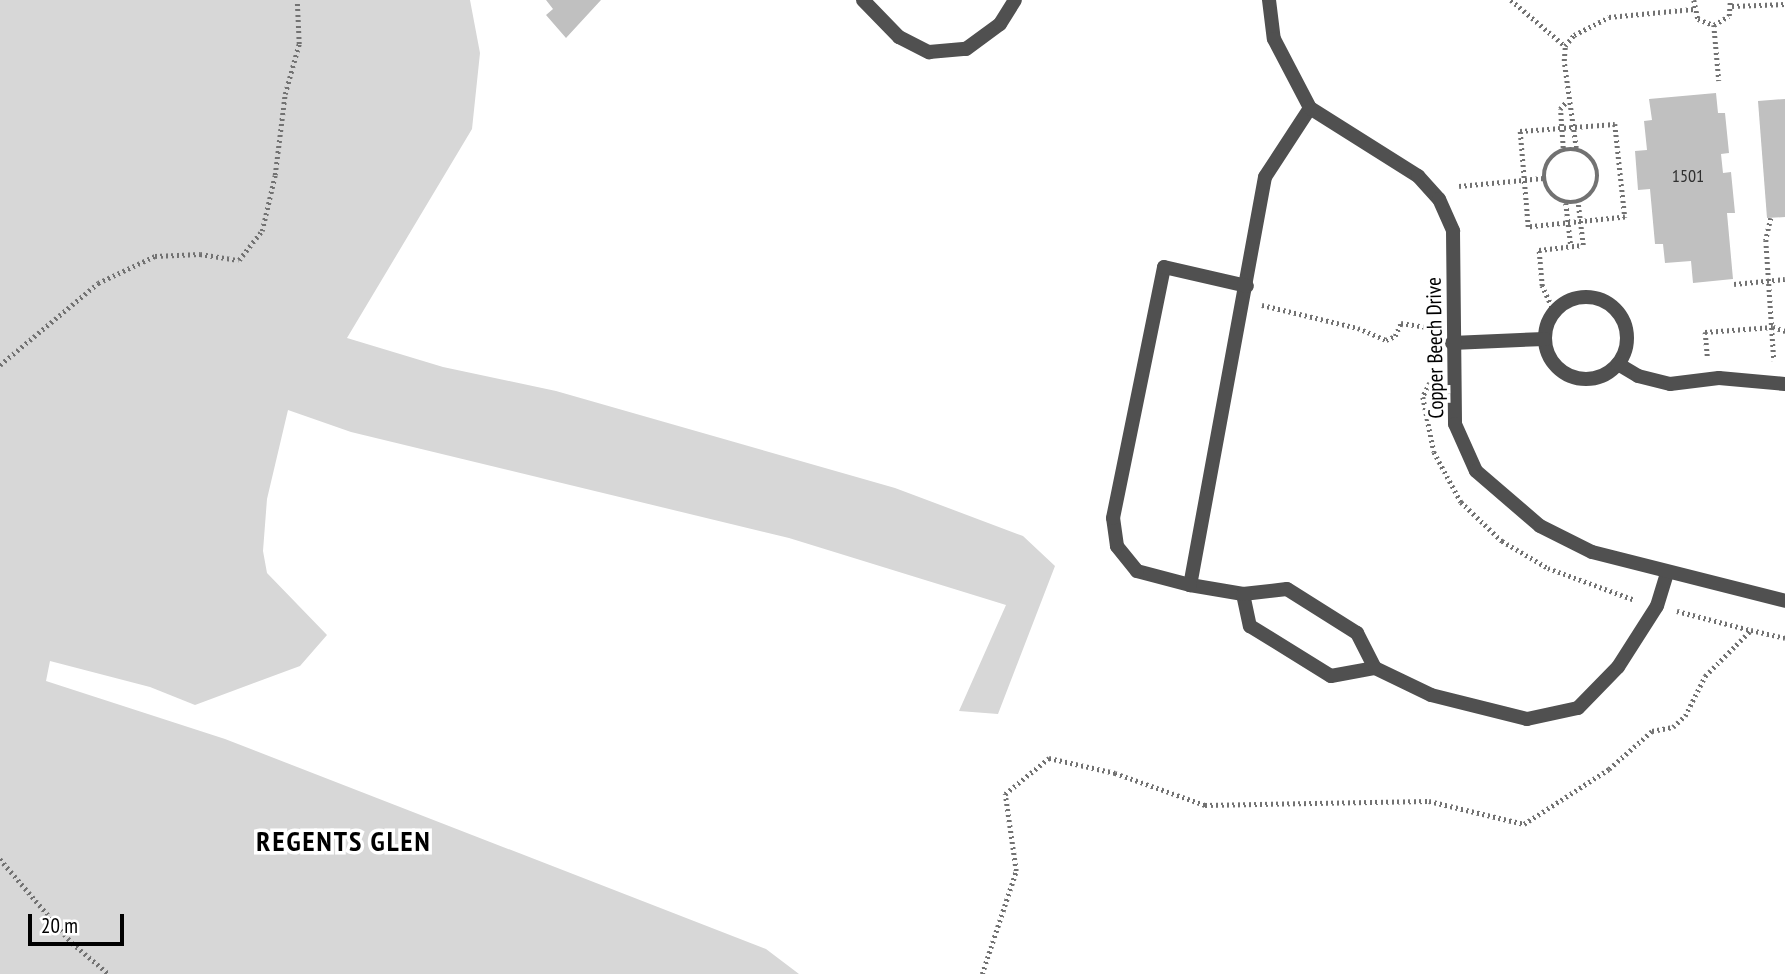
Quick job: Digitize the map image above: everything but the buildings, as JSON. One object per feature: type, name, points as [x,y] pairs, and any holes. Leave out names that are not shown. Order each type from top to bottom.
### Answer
[{"type":"street","points":[[863,0],[899,37],[929,52],[966,50],[1000,24],[1014,0]]},
{"type":"street","points":[[1190,585],[1265,177],[1310,108],[1274,39],[1269,0]]},
{"type":"street","name":"Copper Beech Drive","points":[[1310,108],[1418,176],[1439,199],[1453,231],[1457,296],[1453,337],[1455,424],[1476,471],[1540,526],[1592,551],[1667,573],[1785,601]]},
{"type":"street","points":[[1245,293],[1164,267],[1113,518],[1117,546],[1138,571],[1190,585],[1243,594],[1287,589],[1357,633],[1376,668],[1431,695],[1527,719],[1578,708],[1618,667],[1657,606],[1667,573]]},
{"type":"street","points":[[1578,297],[1592,297],[1617,310],[1627,337],[1618,364],[1594,379],[1580,379],[1555,365],[1545,339],[1554,312],[1578,297]]},
{"type":"street","points":[[1453,337],[1545,339]]},
{"type":"street","points":[[1618,364],[1638,376],[1670,384],[1704,380],[1780,384]]},
{"type":"street","points":[[1243,594],[1250,626],[1331,676],[1376,668]]},
{"type":"path","points":[[0,365],[98,283],[155,256],[200,254],[239,260],[262,231],[275,175],[285,94],[299,44],[297,0]]},
{"type":"path","points":[[1511,0],[1565,46]]},
{"type":"path","points":[[1694,0],[1694,9],[1699,19],[1714,25]]},
{"type":"path","points":[[1714,25],[1729,16],[1731,3],[1785,4]]},
{"type":"path","points":[[1576,148],[1572,109],[1566,102],[1565,46],[1589,24],[1609,17],[1694,9]]},
{"type":"path","points":[[1714,25],[1719,81]]},
{"type":"path","points":[[1563,148],[1560,109],[1566,102]]},
{"type":"path","points":[[1615,124],[1625,217],[1528,227],[1520,131],[1561,127],[1615,124]]},
{"type":"path","points":[[1563,148],[1576,148],[1589,155],[1599,174],[1593,194],[1578,203],[1566,203],[1554,197],[1544,178],[1550,158],[1563,148]]},
{"type":"path","points":[[1439,199],[1464,183],[1544,178]]},
{"type":"path","points":[[1566,203],[1571,246]]},
{"type":"path","points":[[1554,312],[1542,286],[1539,250],[1583,245],[1578,203]]},
{"type":"path","points":[[1771,218],[1766,240],[1780,384]]},
{"type":"path","points":[[1734,284],[1785,279]]},
{"type":"path","points":[[1245,293],[1358,328],[1386,340],[1395,336],[1401,323],[1453,337]]},
{"type":"path","points":[[1704,380],[1706,332],[1773,327],[1785,331]]},
{"type":"path","points":[[982,974],[1016,871],[1005,794],[1049,758],[1115,773],[1205,804],[1429,801],[1524,824],[1609,769],[1652,732],[1673,727],[1685,716],[1705,676],[1751,630],[1785,638]]},
{"type":"path","points":[[0,859],[72,943],[109,974]]},
{"type":"shaded area","points":[[0,0],[470,0],[480,53],[472,129],[347,338],[443,367],[556,391],[895,488],[1023,536],[1055,566],[998,714],[959,711],[1006,605],[789,538],[351,432],[288,410],[267,499],[263,551],[267,573],[327,635],[300,666],[195,705],[150,687],[50,661],[46,681],[225,739],[766,949],[799,974],[0,974]]},
{"type":"district","name":"REGENTS GLEN","points":[[344,841]]}]
